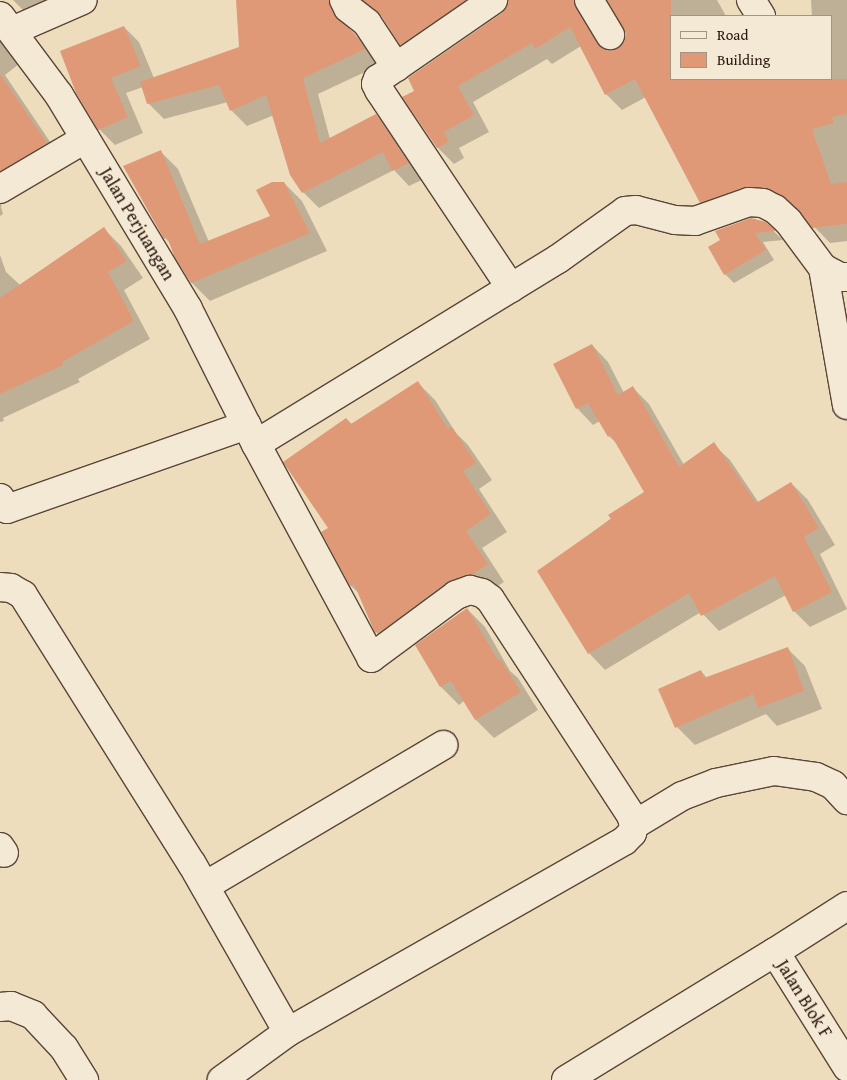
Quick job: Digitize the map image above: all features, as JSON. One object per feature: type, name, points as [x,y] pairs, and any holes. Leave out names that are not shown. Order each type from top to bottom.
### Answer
[{"type":"street","points":[[6,24],[83,0]]},
{"type":"street","points":[[344,0],[348,8],[367,23],[396,67]]},
{"type":"street","points":[[493,0],[378,79],[376,84],[511,288]]},
{"type":"street","points":[[589,0],[610,35]]},
{"type":"street","points":[[751,0],[760,15]]},
{"type":"street","name":"Jalan Perjuangan","points":[[6,24],[59,95],[188,309],[371,658],[456,595],[470,590],[482,593],[490,599],[631,815],[634,825]]},
{"type":"street","points":[[0,189],[85,138]]},
{"type":"street","points":[[0,498],[7,509],[252,434],[511,288],[558,259],[625,211],[636,210],[676,220],[695,221],[749,202],[762,203],[775,209],[788,220],[835,273],[847,405]]},
{"type":"street","points":[[0,587],[11,588],[23,595],[205,886],[288,1032]]},
{"type":"street","points":[[205,886],[443,745]]},
{"type":"street","points":[[222,1080],[288,1032],[624,841],[632,833],[634,825],[682,796],[716,783],[774,771],[816,777],[833,785],[847,800]]},
{"type":"street","name":"Jalan Blok F","points":[[847,906],[775,952],[847,1067]]},
{"type":"street","points":[[566,1080],[775,952]]},
{"type":"street","points":[[0,1007],[11,1006],[33,1015],[64,1048],[84,1080]]},
{"type":"building","points":[[236,0],[329,0],[334,15],[355,34],[365,49],[303,78],[320,143],[376,114],[409,163],[392,171],[383,152],[302,193],[290,175],[266,95],[230,111],[219,85],[147,104],[140,82],[239,47]]},
{"type":"building","points":[[363,0],[466,0],[400,45],[380,14]]},
{"type":"building","points":[[508,0],[573,0],[597,43],[602,48],[610,51],[618,48],[624,42],[626,34],[607,0],[671,0],[670,80],[847,79],[847,114],[832,117],[834,123],[812,129],[831,184],[847,182],[847,224],[812,228],[786,198],[764,187],[744,187],[700,203],[635,79],[605,95],[570,27],[535,49],[532,43],[458,86],[474,115],[444,132],[449,142],[437,148],[402,97],[414,91],[408,78],[502,13],[507,7]]},
{"type":"building","points":[[124,26],[141,66],[111,78],[128,117],[98,130],[76,93],[60,51]]},
{"type":"building","points":[[0,74],[47,143],[0,171]]},
{"type":"building","points":[[161,150],[200,244],[270,216],[256,190],[272,182],[284,182],[310,233],[191,283],[175,258],[167,237],[164,239],[123,166]]},
{"type":"building","points":[[751,218],[766,222],[776,231],[755,233],[766,250],[724,275],[708,247],[720,240],[715,231]]},
{"type":"building","points":[[104,227],[127,261],[108,272],[134,321],[62,362],[63,365],[0,394],[0,298]]},
{"type":"building","points":[[592,344],[618,395],[633,386],[679,467],[714,442],[756,503],[791,482],[819,528],[804,537],[832,592],[793,612],[775,576],[701,616],[689,593],[588,654],[537,571],[611,519],[608,515],[644,492],[611,435],[608,437],[588,403],[576,409],[553,364]]},
{"type":"building","points":[[418,381],[448,429],[452,427],[476,463],[463,471],[491,514],[466,531],[488,564],[472,575],[447,582],[384,629],[375,633],[354,584],[350,586],[321,532],[328,528],[283,462],[346,418],[351,424]]},
{"type":"building","points":[[467,608],[498,660],[500,659],[521,692],[475,720],[451,681],[440,687],[415,645]]},
{"type":"building","points":[[788,647],[804,691],[758,708],[753,694],[675,728],[658,689],[701,670],[704,678]]}]
